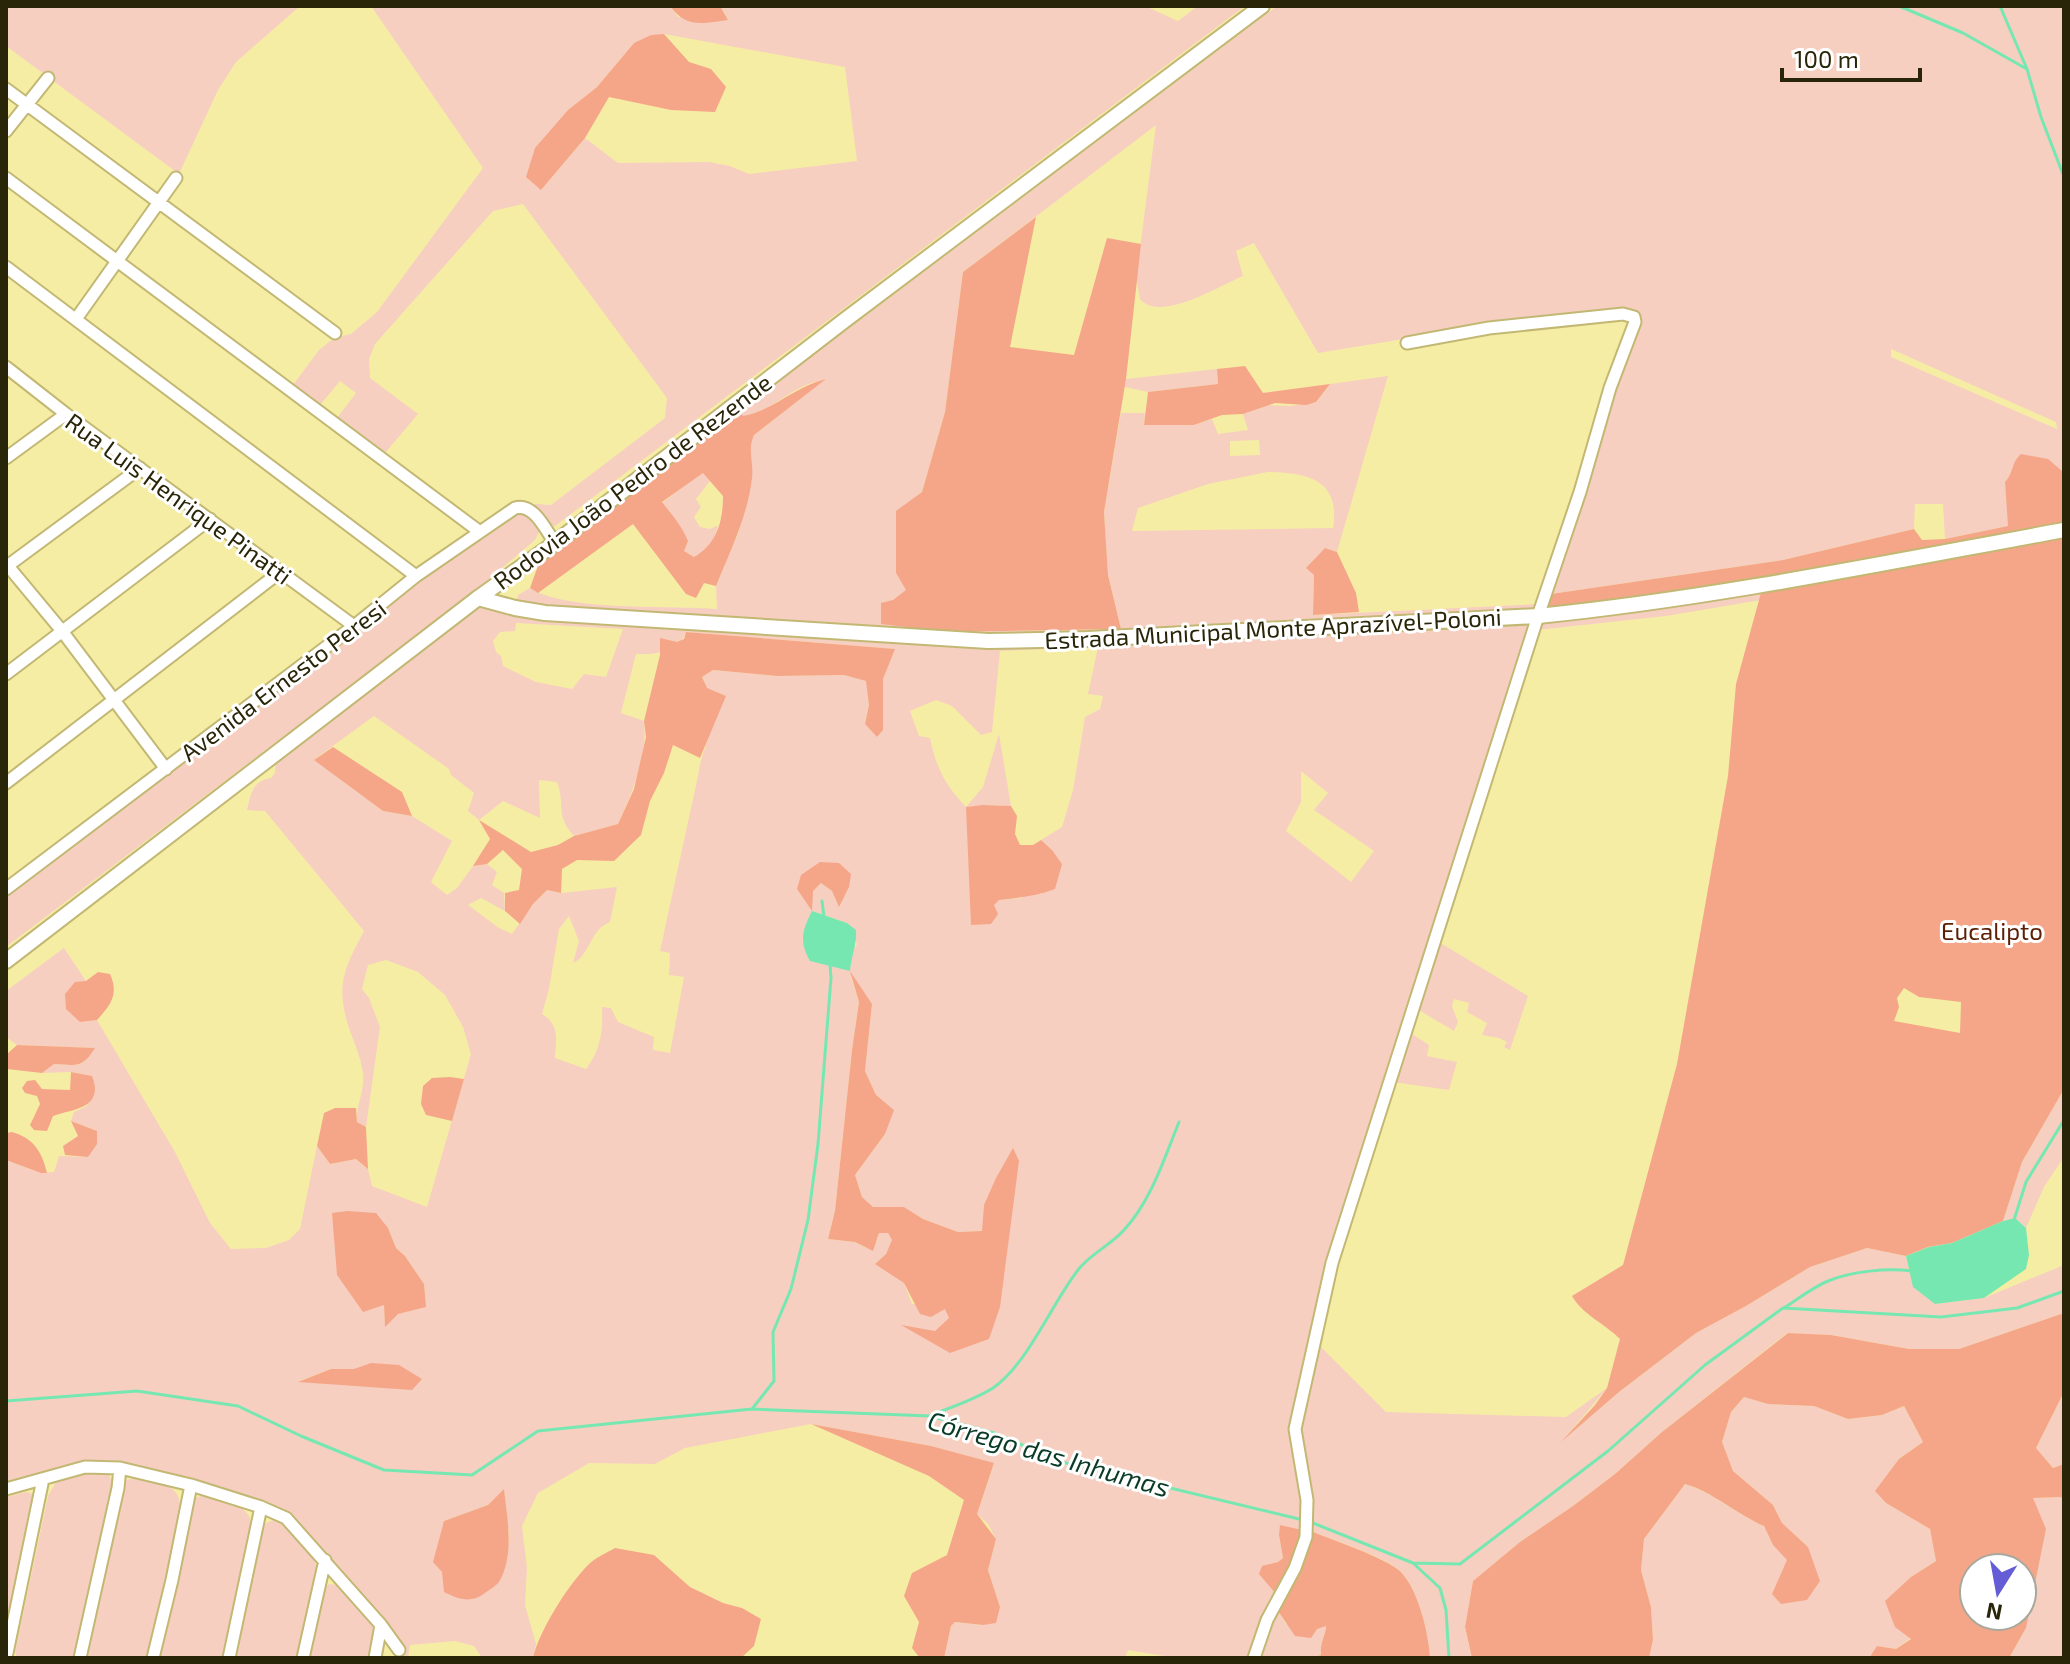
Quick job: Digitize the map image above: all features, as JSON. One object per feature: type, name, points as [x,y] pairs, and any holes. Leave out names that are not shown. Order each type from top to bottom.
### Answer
[{"type":"street","name":"Rodovia João Pedro de Rezende","points":[[6,961],[478,598],[555,543],[1262,6]]},
{"type":"street","points":[[6,131],[48,78]]},
{"type":"street","points":[[6,89],[335,333]]},
{"type":"street","points":[[6,178],[480,532]]},
{"type":"street","points":[[76,319],[176,178]]},
{"type":"street","points":[[6,267],[416,576]]},
{"type":"street","points":[[1254,1658],[1267,1620],[1302,1554],[1306,1537],[1306,1492],[1295,1429],[1332,1263],[1580,492],[1610,388],[1635,319],[1623,314],[1489,328],[1407,343]]},
{"type":"street","name":"Rua Luis Henrique Pinatti","points":[[6,367],[354,626]]},
{"type":"street","points":[[6,458],[66,414]]},
{"type":"street","points":[[140,468],[7,566],[62,631],[166,769]]},
{"type":"street","name":"Avenida Ernesto Peresi","points":[[6,889],[416,576],[515,508],[531,510],[555,543]]},
{"type":"street","points":[[6,674],[210,519]]},
{"type":"street","name":"Estrada Municipal Monte Aprazível-Poloni","points":[[478,598],[545,613],[988,641],[1088,639],[1538,616],[1658,602],[2064,530]]},
{"type":"street","points":[[6,783],[280,572]]},
{"type":"street","points":[[6,1489],[85,1467],[120,1468],[191,1485],[261,1507],[286,1518],[381,1625],[399,1650]]},
{"type":"street","points":[[80,1658],[120,1468]]},
{"type":"street","points":[[8,1654],[43,1479]]},
{"type":"street","points":[[153,1658],[191,1485]]},
{"type":"street","points":[[229,1658],[261,1507]]},
{"type":"street","points":[[303,1658],[325,1560]]},
{"type":"street","points":[[375,1658],[381,1625]]},
{"type":"shaded area","points":[[6,6],[300,6],[236,62],[218,90],[179,174],[6,46]]},
{"type":"shaded area","points":[[371,6],[670,6],[678,17],[728,20],[720,6],[1145,6],[1178,21],[1198,6],[1245,6],[555,526],[547,524],[532,508],[536,504],[551,505],[665,418],[667,398],[523,204],[493,211],[375,344],[369,359],[370,378],[418,414],[385,453],[337,418],[356,393],[340,381],[320,405],[293,385],[319,350],[334,338],[351,334],[377,312],[483,168]],"holes":[[[664,34],[845,67],[857,161],[749,174],[709,162],[618,163],[585,138],[541,190],[568,110],[597,87],[634,43]]]},
{"type":"shaded area","points":[[1277,6],[2064,6],[2064,475],[2062,471],[2010,477],[2005,482],[2009,526],[1945,539],[1943,504],[1915,504],[1914,529],[1783,560],[1551,594],[1585,493],[1636,318],[1489,325],[1318,353],[1254,243],[1236,251],[1243,276],[1175,305],[1149,305],[1140,299],[1136,279],[1156,125],[963,272],[945,412],[922,492],[896,512],[896,573],[907,590],[893,600],[947,632],[1121,629],[1108,575],[1104,512],[1121,413],[1145,413],[1144,425],[1194,425],[1212,419],[1218,434],[1248,430],[1243,414],[1267,405],[1291,406],[1316,402],[1330,384],[1388,376],[1337,552],[1325,548],[1314,574],[1313,615],[1540,604],[1536,611],[988,639],[516,604],[518,595],[530,588],[547,596],[593,604],[717,609],[716,586],[739,531],[752,477],[749,445],[754,435],[824,380],[802,387],[754,414],[742,417],[739,411]],"holes":[[[1891,349],[2056,422],[2057,429],[1891,357]],[[1259,440],[1260,455],[1230,456],[1230,441]],[[1268,472],[1308,477],[1326,489],[1332,499],[1333,528],[1132,531],[1138,508],[1208,484]]]},
{"type":"shaded area","points":[[1217,369],[1218,384],[1148,392],[1125,387],[1126,379]]},
{"type":"shaded area","points":[[703,472],[710,481],[696,499],[701,507],[694,517],[700,527],[710,529],[718,525],[710,544],[694,557],[684,551],[672,518],[662,503]]},
{"type":"shaded area","points":[[521,513],[533,520],[539,532],[535,540],[474,592],[6,947],[6,895],[169,774],[418,581]]},
{"type":"shaded area","points":[[1762,589],[1761,600],[1666,616],[1537,630],[1539,620]]},
{"type":"shaded area","points":[[476,606],[989,644],[1530,623],[1291,1414],[1289,1429],[1303,1500],[1302,1530],[1279,1535],[1283,1558],[1270,1564],[1276,1594],[1249,1658],[1176,1658],[1128,1650],[1125,1658],[944,1658],[951,1626],[955,1622],[983,1625],[1000,1607],[988,1570],[996,1539],[988,1524],[977,1514],[994,1464],[931,1446],[811,1424],[685,1448],[655,1464],[589,1463],[538,1493],[522,1526],[527,1568],[525,1605],[536,1644],[533,1658],[482,1658],[474,1646],[455,1641],[410,1645],[408,1658],[401,1658],[407,1650],[384,1620],[262,1502],[191,1479],[121,1463],[84,1463],[6,1482],[6,1160],[41,1173],[54,1172],[59,1156],[88,1157],[97,1131],[71,1121],[74,1112],[87,1106],[92,1076],[71,1072],[42,1073],[54,1064],[82,1063],[94,1048],[17,1045],[6,1037],[6,991],[64,948],[86,981],[80,1022],[97,1020],[175,1152],[210,1223],[231,1249],[266,1248],[289,1240],[300,1229],[317,1146],[330,1164],[356,1159],[368,1169],[372,1186],[427,1207],[471,1054],[463,1027],[445,995],[418,972],[386,960],[368,965],[362,989],[369,998],[380,1027],[366,1127],[357,1122],[363,1073],[345,1016],[342,990],[346,968],[364,931],[265,811],[247,810],[256,785],[275,773],[276,761]],"holes":[[[516,623],[623,629],[606,677],[584,674],[572,689],[536,682],[503,666],[493,641],[500,632],[515,631]],[[686,632],[894,649],[883,679],[883,729],[877,737],[865,724],[869,705],[867,681],[844,675],[777,676],[713,670],[702,677],[709,704],[709,733],[660,951],[670,953],[669,975],[684,977],[670,1053],[653,1050],[654,1037],[618,1022],[611,1008],[602,1007],[600,1040],[586,1069],[555,1058],[554,1028],[542,1014],[559,929],[569,916],[579,941],[573,963],[598,931],[610,922],[617,887],[561,893],[547,890],[512,934],[468,905],[481,898],[505,911],[504,893],[492,885],[497,872],[487,864],[473,866],[457,888],[447,895],[431,882],[452,841],[412,816],[383,811],[315,759],[374,716],[449,769],[451,775],[474,793],[468,811],[479,820],[503,801],[540,818],[539,780],[557,782],[564,822],[574,836],[618,824],[644,748],[644,721],[621,713],[636,654],[658,653],[672,648]],[[1098,647],[1088,694],[1103,696],[1100,709],[1085,717],[1073,790],[1062,827],[1041,840],[1052,850],[1041,894],[1029,893],[1021,898],[999,900],[971,925],[983,805],[1011,806],[999,734],[983,787],[966,807],[942,775],[930,738],[919,736],[910,711],[936,700],[952,706],[981,735],[992,732],[1000,651]],[[1301,771],[1328,793],[1314,810],[1374,851],[1351,882],[1286,831],[1301,802]],[[839,863],[849,887],[839,906],[832,891],[821,883],[813,891]],[[812,911],[847,923],[857,944],[851,955]],[[851,976],[872,1005],[865,1071],[876,1095],[885,1134],[855,1175],[862,1197],[873,1207],[904,1207],[923,1219],[958,1232],[983,1231],[984,1205],[989,1339],[974,1344],[921,1330],[935,1331],[950,1318],[945,1308],[912,1304],[904,1283],[876,1263],[886,1254],[893,1240],[888,1233],[879,1232],[877,1241],[866,1248],[855,1242],[828,1239],[835,1211],[859,1002]],[[332,1213],[388,1228],[396,1248],[424,1284],[425,1307],[397,1314],[385,1325],[384,1305],[334,1229]],[[331,1369],[354,1369],[412,1389],[300,1381]],[[504,1490],[509,1534],[507,1560],[444,1592],[444,1521],[488,1505]]]},
{"type":"shaded area","points":[[812,911],[847,923],[856,930],[850,971],[810,961],[803,936]]},
{"type":"shaded area","points":[[1439,942],[1528,996],[1510,1050],[1504,1047],[1507,1042],[1482,1035],[1487,1023],[1467,1012],[1469,1003],[1454,999],[1452,1006],[1458,1022],[1454,1031],[1417,1009]]},
{"type":"shaded area","points":[[1409,1032],[1429,1045],[1427,1056],[1457,1062],[1449,1090],[1393,1082]]},
{"type":"shaded area","points":[[2064,1089],[2064,1157],[2044,1187],[2026,1228],[2015,1218],[2003,1221],[2022,1162]]},
{"type":"shaded area","points":[[2015,1218],[2026,1228],[2029,1255],[2026,1269],[1984,1298],[1935,1304],[1913,1287],[1906,1256],[1929,1247],[1952,1243]]},
{"type":"shaded area","points":[[1867,1248],[1906,1256],[1909,1271],[1935,1304],[1984,1298],[2064,1265],[2064,1313],[1959,1349],[1909,1349],[1831,1335],[1787,1333],[1662,1432],[1615,1474],[1520,1542],[1473,1581],[1465,1627],[1472,1658],[1430,1658],[1416,1596],[1403,1575],[1377,1557],[1311,1531],[1312,1509],[1298,1427],[1319,1345],[1386,1412],[1566,1417],[1607,1388],[1565,1438],[1696,1333],[1810,1267]]},
{"type":"shaded area","points":[[2064,1392],[2064,1464],[2053,1468],[2036,1448]]},
{"type":"shaded area","points":[[1744,1397],[1768,1404],[1814,1406],[1848,1419],[1882,1415],[1904,1406],[1923,1442],[1899,1459],[1886,1503],[1930,1529],[1936,1561],[1911,1577],[1911,1638],[1896,1649],[1877,1646],[1869,1658],[1649,1658],[1653,1640],[1651,1607],[1641,1570],[1644,1539],[1685,1484],[1764,1526],[1773,1545],[1808,1547],[1782,1523],[1773,1505],[1733,1471],[1722,1442],[1731,1412]]},
{"type":"shaded area","points":[[87,1472],[109,1474],[112,1484],[76,1658],[17,1658],[15,1652],[48,1496],[56,1482]]},
{"type":"shaded area","points":[[136,1478],[170,1487],[180,1503],[168,1579],[148,1658],[85,1658],[122,1488],[126,1480]]},
{"type":"shaded area","points":[[26,1492],[33,1494],[35,1499],[6,1633],[6,1497]]},
{"type":"shaded area","points":[[203,1495],[240,1507],[250,1517],[252,1525],[225,1658],[157,1658],[191,1506],[196,1498]]},
{"type":"shaded area","points":[[2061,1497],[2064,1502],[2064,1658],[2009,1658],[2024,1632],[2038,1632],[2038,1552],[2030,1552],[2033,1498]]},
{"type":"shaded area","points":[[274,1520],[300,1539],[311,1553],[316,1567],[296,1658],[234,1658],[260,1530]]},
{"type":"shaded area","points":[[329,1584],[339,1585],[374,1625],[369,1658],[307,1658],[323,1590]]},
{"type":"shaded area","points":[[1276,1608],[1286,1624],[1317,1629],[1326,1625],[1321,1655],[1311,1658],[1256,1658]]},
{"type":"green space","points":[[670,6],[720,6],[728,20],[696,23],[682,18]]},
{"type":"green space","points":[[664,34],[689,62],[711,69],[726,87],[715,112],[671,110],[609,97],[585,138],[541,190],[526,177],[535,148],[568,110],[597,87],[634,43],[651,35]]},
{"type":"green space","points":[[1036,217],[1010,347],[1074,355],[1107,238],[1141,244],[1126,379],[1104,512],[1108,575],[1121,629],[947,632],[881,624],[881,603],[893,600],[906,590],[896,573],[896,511],[922,492],[945,412],[963,272]]},
{"type":"green space","points":[[1245,366],[1263,393],[1330,384],[1316,402],[1306,405],[1275,403],[1194,425],[1144,425],[1148,392],[1218,384],[1217,369]]},
{"type":"green space","points":[[826,379],[754,435],[747,506],[716,586],[704,583],[696,598],[686,594],[633,524],[538,593],[530,588],[539,563],[739,411],[743,416],[765,409]],"holes":[[[703,473],[723,496],[717,531],[708,546],[694,557],[684,551],[688,541],[686,536],[662,502]]]},
{"type":"green space","points":[[2021,454],[2048,459],[2062,471],[2064,527],[1830,570],[1552,609],[1547,604],[1551,594],[1783,560],[1914,529],[1922,540],[1945,539],[2008,526],[2005,482]]},
{"type":"green space","name":"Eucalipto","points":[[2064,534],[2064,1089],[2022,1162],[2003,1221],[1952,1243],[1928,1247],[1906,1256],[1867,1248],[1810,1267],[1696,1333],[1619,1392],[1561,1442],[1607,1388],[1620,1339],[1572,1296],[1623,1265],[1677,1064],[1728,776],[1736,684],[1762,589]],"holes":[[[1904,988],[1919,997],[1961,1002],[1960,1033],[1894,1021],[1899,1007],[1897,998]]]},
{"type":"green space","points":[[1325,548],[1337,552],[1356,593],[1359,612],[1313,615],[1314,575],[1306,568]]},
{"type":"green space","points":[[686,632],[895,649],[883,679],[883,730],[877,737],[865,724],[869,705],[866,681],[844,675],[777,676],[713,670],[702,677],[707,688],[726,696],[700,758],[673,745],[650,801],[641,835],[614,861],[577,860],[562,869],[561,893],[547,890],[520,924],[505,911],[505,893],[519,890],[522,869],[503,850],[487,864],[473,866],[490,839],[479,820],[531,852],[618,824],[634,789],[646,737],[644,721],[660,655],[660,638],[677,642],[684,639]]},
{"type":"green space","points":[[333,747],[402,792],[412,816],[383,811],[314,760]]},
{"type":"green space","points":[[1011,806],[1017,816],[1015,834],[1020,845],[1033,845],[1041,840],[1062,864],[1055,889],[999,900],[994,905],[998,914],[991,924],[971,925],[966,807]]},
{"type":"green space","points":[[820,862],[839,863],[851,874],[849,887],[839,907],[832,891],[821,883],[813,891],[812,911],[797,889],[801,875]]},
{"type":"green space","points":[[850,971],[872,1004],[865,1071],[876,1095],[894,1110],[885,1134],[855,1175],[862,1197],[873,1207],[904,1207],[923,1219],[958,1232],[982,1231],[984,1205],[1013,1148],[1019,1161],[1000,1307],[989,1339],[950,1353],[901,1325],[935,1331],[949,1318],[945,1309],[931,1317],[920,1314],[904,1283],[875,1264],[886,1254],[892,1240],[888,1233],[879,1233],[873,1251],[855,1242],[828,1239],[835,1211],[859,1002]]},
{"type":"green space","points":[[98,972],[110,974],[114,988],[112,999],[97,1020],[80,1022],[66,1009],[65,994],[75,982],[86,981]]},
{"type":"green space","points":[[17,1045],[95,1048],[82,1063],[54,1064],[42,1073],[7,1069],[6,1055]]},
{"type":"green space","points":[[71,1072],[92,1076],[94,1095],[84,1106],[53,1116],[47,1131],[34,1130],[30,1125],[40,1104],[37,1096],[25,1093],[22,1088],[27,1081],[35,1080],[42,1089],[70,1090]]},
{"type":"green space","points":[[432,1078],[464,1079],[452,1121],[426,1115],[421,1104],[423,1086]]},
{"type":"green space","points":[[335,1108],[356,1108],[357,1122],[366,1127],[368,1169],[356,1159],[330,1164],[317,1146],[324,1113]]},
{"type":"green space","points":[[71,1121],[97,1131],[97,1144],[88,1157],[65,1155],[63,1146],[78,1136]]},
{"type":"green space","points":[[12,1132],[36,1146],[47,1173],[6,1160],[6,1133]]},
{"type":"green space","points":[[332,1213],[376,1213],[388,1228],[396,1248],[424,1284],[426,1307],[398,1314],[385,1327],[384,1305],[363,1312],[337,1275]]},
{"type":"green space","points":[[2064,1313],[2064,1392],[2036,1448],[2053,1468],[2064,1464],[2064,1502],[2061,1497],[2033,1498],[2046,1529],[2038,1569],[2038,1552],[1958,1552],[1958,1632],[2024,1632],[2009,1658],[1869,1658],[1877,1646],[1896,1649],[1911,1639],[1895,1627],[1885,1601],[1911,1577],[1936,1561],[1930,1529],[1886,1503],[1875,1491],[1899,1459],[1923,1442],[1904,1406],[1882,1415],[1848,1419],[1814,1406],[1768,1404],[1744,1397],[1731,1412],[1722,1442],[1733,1471],[1773,1505],[1782,1523],[1808,1547],[1820,1581],[1807,1600],[1781,1604],[1772,1594],[1787,1560],[1773,1545],[1764,1526],[1685,1484],[1644,1539],[1641,1570],[1651,1607],[1653,1640],[1649,1658],[1472,1658],[1465,1627],[1473,1581],[1520,1542],[1615,1474],[1662,1432],[1788,1333],[1831,1335],[1909,1349],[1959,1349]]},
{"type":"green space","points":[[371,1363],[399,1365],[422,1379],[412,1390],[298,1382],[331,1369],[354,1369]]},
{"type":"green space","points":[[811,1424],[931,1446],[994,1463],[977,1514],[996,1539],[988,1570],[1000,1607],[996,1623],[955,1622],[951,1626],[944,1658],[919,1657],[912,1648],[919,1622],[904,1596],[912,1573],[947,1555],[964,1500],[929,1476]]},
{"type":"green space","points":[[504,1489],[508,1548],[499,1582],[485,1593],[470,1599],[444,1592],[442,1572],[433,1562],[444,1521],[488,1505]]},
{"type":"green space","points":[[1280,1525],[1302,1530],[1298,1552],[1276,1594],[1259,1574],[1262,1566],[1283,1558]]},
{"type":"green space","points":[[1311,1531],[1377,1558],[1403,1575],[1416,1596],[1430,1658],[1311,1658],[1321,1655],[1326,1626],[1317,1629],[1311,1638],[1295,1636],[1276,1608],[1306,1556]]},
{"type":"green space","points":[[615,1548],[654,1555],[690,1587],[761,1619],[754,1646],[741,1658],[533,1658],[548,1622],[572,1584],[591,1562]]},
{"type":"waterway","points":[[1899,6],[1963,33],[2025,68]]},
{"type":"waterway","points":[[2000,6],[2027,69],[2064,177]]},
{"type":"waterway","points":[[822,901],[824,917]]},
{"type":"waterway","points":[[752,1409],[774,1381],[773,1332],[791,1289],[808,1220],[818,1144],[830,965]]},
{"type":"waterway","points":[[2014,1220],[2026,1182],[2064,1120]]},
{"type":"waterway","points":[[931,1415],[993,1388],[1017,1364],[1078,1270],[1134,1219],[1156,1179],[1179,1122]]},
{"type":"waterway","points":[[1784,1308],[1817,1286],[1848,1275],[1870,1271],[1912,1271]]},
{"type":"waterway","name":"Córrego das Inhumas","points":[[1313,1523],[1413,1563],[1460,1564],[1608,1451],[1705,1365],[1783,1308],[1941,1317],[2017,1308],[2064,1291]]},
{"type":"waterway","name":"Córrego das Inhumas","points":[[6,1401],[137,1391],[238,1406],[384,1470],[472,1475],[538,1431],[752,1409],[930,1416],[994,1433],[1062,1462],[1303,1520]]},
{"type":"waterway","points":[[1413,1563],[1440,1588],[1446,1610],[1449,1658]]}]
